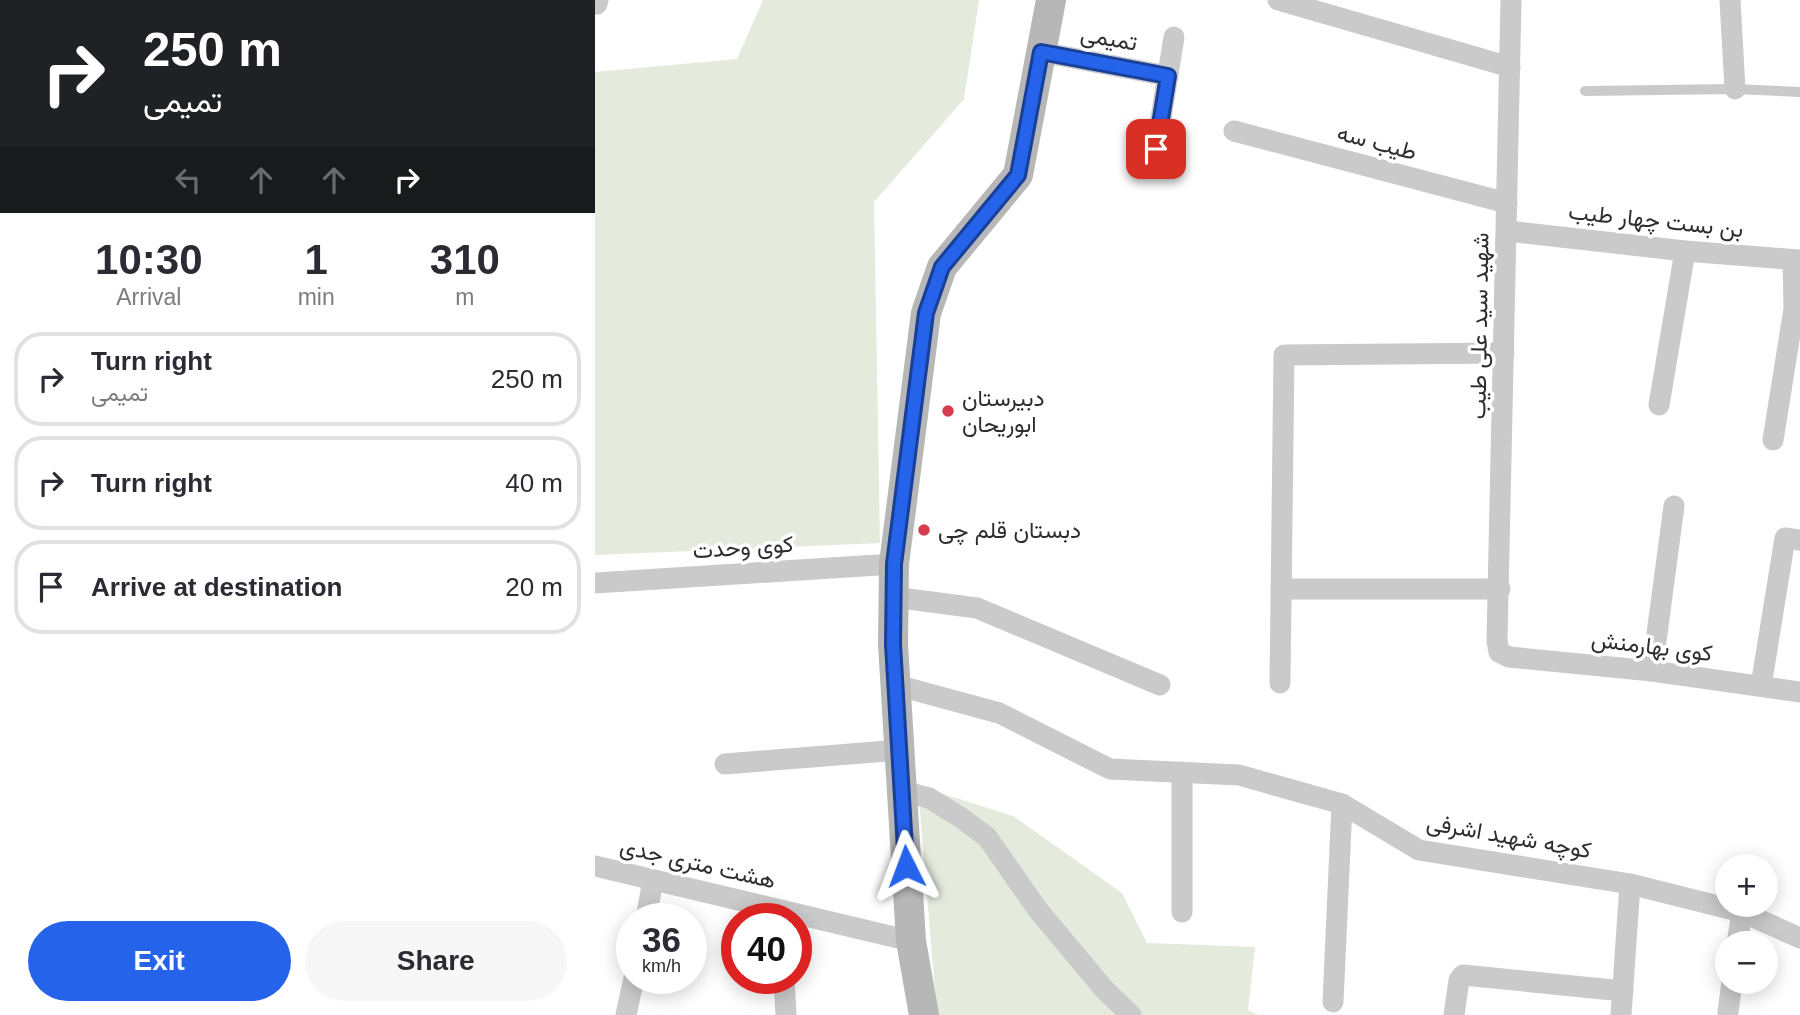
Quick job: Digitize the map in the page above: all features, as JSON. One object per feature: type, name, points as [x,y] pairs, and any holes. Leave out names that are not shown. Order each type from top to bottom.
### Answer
[{"type":"street","points":[[924,1015],[911,941],[893,644],[894,564],[926,313],[942,267],[1018,175],[1051,0]]},
{"type":"street","points":[[1278,0],[1510,66]]},
{"type":"street","name":"شهید سید علی طیب","points":[[1499,652],[1497,641],[1511,0]]},
{"type":"street","points":[[1730,0],[1735,89]]},
{"type":"street","points":[[1156,149],[1174,37]]},
{"type":"street","name":"تمیمی","points":[[1041,52],[1168,76]]},
{"type":"street","name":"طیب سه","points":[[1234,131],[1507,203]]},
{"type":"street","name":"بن بست چهار طیب","points":[[1507,231],[1685,251],[1797,260]]},
{"type":"street","points":[[1659,405],[1685,251]]},
{"type":"street","points":[[1773,440],[1797,309],[1797,260]]},
{"type":"street","points":[[1280,683],[1284,355],[1504,353]]},
{"type":"street","points":[[1652,671],[1674,506]]},
{"type":"street","points":[[1761,686],[1785,538],[1800,540]]},
{"type":"street","name":"کوی وحدت","points":[[595,583],[894,564]]},
{"type":"street","points":[[1281,589],[1500,589]]},
{"type":"street","points":[[893,597],[977,608],[1160,685]]},
{"type":"street","name":"کوی بهارمنش","points":[[1499,652],[1509,657],[1652,671],[1800,692]]},
{"type":"street","name":"کوچه شهید اشرفی","points":[[896,685],[999,713],[1110,769],[1239,775],[1342,804],[1419,850],[1630,884],[1715,905]]},
{"type":"street","points":[[725,764],[899,750]]},
{"type":"street","points":[[1182,772],[1182,912]]},
{"type":"street","points":[[902,791],[929,798],[960,817],[986,838],[1038,910],[1104,989],[1131,1015]]},
{"type":"street","points":[[1333,1002],[1342,804]]},
{"type":"street","name":"هشت متری جدی","points":[[595,866],[739,903]]},
{"type":"street","points":[[649,903],[653,880]]},
{"type":"street","points":[[1621,1015],[1630,884]]},
{"type":"street","name":"کوچه شهید اشرفی","points":[[1753,917],[1800,938]]},
{"type":"street","name":"هشت متری جدی","points":[[812,921],[911,941]]},
{"type":"street","points":[[1454,1015],[1459,980],[1463,975],[1623,991]]},
{"type":"street","points":[[626,1015],[631,994]]},
{"type":"street","points":[[785,994],[786,1015]]},
{"type":"street","points":[[1728,1012],[1730,994]]},
{"type":"lane","points":[[1585,91],[1735,89],[1800,92]]},
{"type":"shaded area","points":[[763,0],[979,0],[964,99],[874,202],[880,543],[595,555],[595,72],[737,59]]},
{"type":"shaded area","points":[[918,786],[1013,816],[1122,893],[1147,943],[1255,947],[1248,1010],[1258,1015],[937,1015]]},
{"type":"place","name":"دبیرستان ابوریحان","points":[[948,411]]},
{"type":"place","name":"دبستان قلم چی","points":[[924,530]]},
{"type":"route","points":[[906,866],[893,644],[894,564],[926,313],[942,267],[1018,175],[1041,52],[1168,76],[1156,149]]}]
